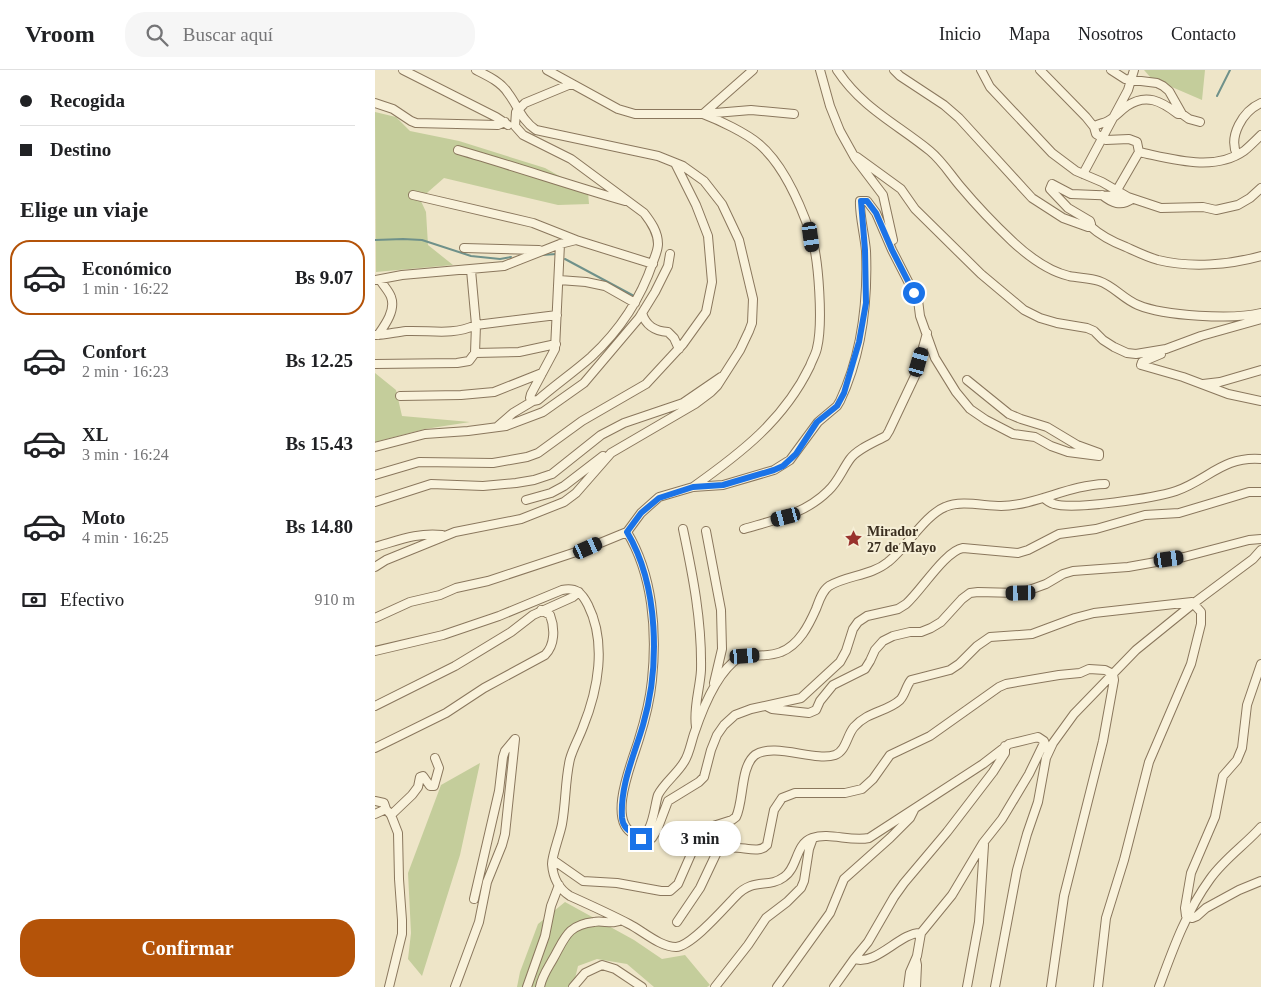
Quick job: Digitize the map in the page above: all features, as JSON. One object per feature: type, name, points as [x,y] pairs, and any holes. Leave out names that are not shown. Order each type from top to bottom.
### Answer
[{"type":"street","points":[[403,70],[510,126],[515,126],[523,135],[571,159],[644,213],[654,228],[658,242],[653,264],[644,287],[617,329],[593,355],[538,400],[513,413],[496,428]]},
{"type":"street","points":[[476,70],[502,86],[508,92],[527,123],[536,130],[658,156],[688,169],[704,181],[722,204],[739,240],[752,288],[753,310],[744,344],[717,386],[704,398],[594,462],[551,494],[526,500]]},
{"type":"street","points":[[547,70],[618,109],[635,114],[703,114],[751,110],[794,114]]},
{"type":"street","points":[[703,114],[753,70]]},
{"type":"street","points":[[821,70],[836,123],[855,158],[883,195],[892,237],[912,278],[920,316],[935,358],[965,404],[977,415],[1008,432],[1035,437],[1059,449],[1099,456],[1099,453],[1077,445],[1047,427],[1009,414],[967,380]]},
{"type":"street","points":[[837,70],[853,93],[879,115],[932,152],[960,187],[1012,241],[1035,260],[1068,276],[1098,280],[1130,302],[1154,310],[1229,317],[1261,313]]},
{"type":"street","points":[[894,70],[944,105],[959,118],[1032,198],[1063,218],[1090,226],[1101,235],[1118,244],[1151,258],[1165,261],[1225,264],[1261,256]]},
{"type":"street","points":[[981,70],[990,87],[1042,144],[1065,163],[1128,197],[1161,208],[1203,207],[1216,210],[1238,205],[1261,188]]},
{"type":"street","points":[[1039,70],[1094,127],[1096,134],[1111,140],[1129,138],[1135,140],[1139,145],[1139,152],[1117,190]]},
{"type":"street","points":[[1111,70],[1122,78],[1157,83],[1163,86],[1169,91],[1182,114]]},
{"type":"street","points":[[1083,174],[1113,117],[1134,70]]},
{"type":"street","points":[[515,126],[517,109],[529,100],[571,84]]},
{"type":"street","points":[[1094,127],[1097,124],[1108,121],[1134,102],[1147,100],[1156,100],[1178,114],[1200,122]]},
{"type":"street","points":[[375,103],[393,109],[416,123],[498,125],[505,122]]},
{"type":"street","points":[[1237,155],[1234,136],[1245,116],[1261,103]]},
{"type":"street","points":[[693,487],[735,457],[766,429],[789,399],[809,367],[817,348],[819,322],[819,285],[811,237],[789,182],[761,145],[719,120],[703,114]]},
{"type":"street","points":[[1139,152],[1187,161],[1216,162],[1237,155],[1248,148],[1261,135]]},
{"type":"street","points":[[458,150],[632,203]]},
{"type":"street","points":[[855,158],[860,158],[901,189],[915,209],[939,234],[981,274],[1024,310],[1057,324],[1087,328],[1094,331],[1114,347],[1127,353],[1136,354],[1170,348],[1201,336],[1261,319]]},
{"type":"street","points":[[375,475],[419,462],[493,463],[511,461],[538,453],[582,421],[646,384],[679,348],[706,312],[712,282],[708,236],[696,205],[675,163]]},
{"type":"street","points":[[1090,226],[1090,221],[1068,208],[1050,189],[1052,184],[1071,194],[1102,195],[1117,204],[1126,203],[1128,197]]},
{"type":"street","points":[[413,195],[533,223],[576,240],[653,264]]},
{"type":"street","points":[[375,618],[411,602],[440,595],[456,588],[488,581],[588,548],[627,532],[641,513],[659,498],[693,487],[723,485],[783,466],[796,454],[817,422],[837,406],[859,342],[866,303],[865,250],[861,201],[867,201],[876,213],[892,250],[917,296]]},
{"type":"street","points":[[376,335],[386,324],[393,306],[392,298],[377,280],[402,275],[504,266],[560,244],[576,240]]},
{"type":"street","points":[[533,401],[530,396],[556,344],[560,244]]},
{"type":"street","points":[[464,248],[544,250]]},
{"type":"street","points":[[375,448],[425,434],[469,432],[496,428],[543,412],[584,383],[642,313],[668,266],[669,254]]},
{"type":"street","points":[[375,364],[457,363],[469,360],[475,353],[476,325],[471,270]]},
{"type":"street","points":[[559,280],[586,282],[605,286],[635,302]]},
{"type":"street","points":[[642,313],[645,322],[657,331],[668,332],[674,338],[679,348]]},
{"type":"street","points":[[376,335],[408,331],[454,332],[476,325],[557,314]]},
{"type":"street","points":[[744,529],[799,512],[816,501],[829,491],[851,458],[886,436],[915,376],[927,333]]},
{"type":"street","points":[[475,353],[519,352],[556,344]]},
{"type":"street","points":[[1170,348],[1170,351],[1142,362],[1141,365],[1183,376],[1228,394],[1261,401]]},
{"type":"street","points":[[1203,384],[1220,382],[1261,370]]},
{"type":"street","points":[[400,396],[461,395],[494,392],[542,373]]},
{"type":"street","points":[[375,502],[431,484],[483,486],[508,484],[534,480],[552,474],[601,435],[624,422],[683,404],[725,375]]},
{"type":"street","points":[[375,567],[386,560],[443,536],[521,519],[564,502],[575,493],[611,453]]},
{"type":"street","points":[[1044,498],[1053,504],[1082,505],[1111,503],[1167,493],[1184,488],[1229,462],[1261,459]]},
{"type":"street","points":[[638,836],[645,834],[650,828],[659,794],[685,761],[708,698],[720,677],[740,657],[772,654],[781,652],[791,646],[808,626],[825,590],[838,582],[885,565],[929,519],[943,508],[959,504],[1004,506],[1044,498],[1077,488],[1105,484]]},
{"type":"street","points":[[627,532],[636,547],[651,601],[653,633],[652,680],[646,716],[628,771],[623,794],[622,820],[628,831],[643,840],[652,838],[657,830],[667,801],[701,781],[715,741],[724,725],[735,715],[796,700],[805,695],[840,662],[858,622],[867,616],[898,609],[906,604],[957,549],[1018,553],[1059,534],[1096,529],[1145,515],[1179,513],[1249,492],[1261,492]]},
{"type":"street","points":[[683,529],[695,584],[700,626],[701,672],[695,716],[697,727]]},
{"type":"street","points":[[706,531],[721,610],[722,649],[713,690]]},
{"type":"street","points":[[375,548],[417,535],[443,536]]},
{"type":"street","points":[[767,706],[772,709],[805,713],[816,710],[820,701],[833,685],[865,669],[871,661],[875,650],[883,641],[893,636],[910,632],[921,632],[931,628],[941,622],[970,593],[1021,593],[1073,571],[1129,567],[1184,557],[1249,540],[1261,540]]},
{"type":"street","points":[[995,987],[1017,870],[1038,802],[1048,751],[1074,714],[1136,650],[1261,550]]},
{"type":"street","points":[[375,651],[443,635],[499,616],[562,590],[573,589],[579,592],[589,607],[596,625],[599,647],[597,674],[590,708],[571,757],[562,826],[553,860],[555,877],[559,885],[571,896],[668,945],[680,946],[686,944],[718,916],[746,886],[773,882],[785,877],[807,841],[827,836],[862,840],[869,838],[983,764],[1012,742],[1033,737],[1042,738],[1048,751]]},
{"type":"street","points":[[375,706],[455,666],[511,632],[541,610],[573,598],[579,592]]},
{"type":"street","points":[[553,860],[583,881],[617,882],[661,891],[670,891],[678,884],[699,836],[710,827],[736,817],[748,766],[755,755],[764,752],[790,752],[823,757],[837,754],[843,748],[855,725],[869,714],[899,701],[911,680],[950,670],[982,641],[990,637],[1032,634],[1094,613],[1194,603],[1201,612],[1201,624],[1191,664],[1149,762],[1127,850],[1107,918],[1098,987]]},
{"type":"street","points":[[375,748],[446,713],[484,688],[545,655],[550,650],[554,631],[550,615],[541,610]]},
{"type":"street","points":[[1187,916],[1185,908],[1191,873],[1215,816],[1223,776],[1241,752],[1248,700],[1261,664]]},
{"type":"street","points":[[677,922],[700,888],[717,852],[731,846],[756,850],[765,848],[774,810],[782,798],[787,795],[803,792],[845,793],[862,789],[873,779],[890,755],[930,736],[1006,684],[1080,673],[1089,669],[1105,670],[1113,674]]},
{"type":"street","points":[[1051,987],[1064,896],[1103,741],[1114,680],[1113,674]]},
{"type":"street","points":[[455,987],[479,922],[487,882],[505,834],[515,739],[505,751],[503,757],[499,791],[474,899]]},
{"type":"street","points":[[916,987],[916,960],[921,933],[952,895],[983,844],[1002,819],[1029,774],[1044,743]]},
{"type":"street","points":[[835,987],[854,959],[869,942],[893,897],[947,832],[993,772],[1005,753],[1005,746]]},
{"type":"street","points":[[375,814],[389,812],[412,794],[418,787],[420,776],[423,776],[430,786],[434,786],[439,768],[435,758]]},
{"type":"street","points":[[375,801],[384,803],[399,838],[402,934],[389,987]]},
{"type":"street","points":[[777,987],[830,913],[844,879],[910,818],[913,810]]},
{"type":"street","points":[[1159,987],[1187,916],[1210,879],[1261,826]]},
{"type":"street","points":[[715,987],[748,945],[766,918],[787,902],[801,888],[805,881],[809,850],[813,838]]},
{"type":"street","points":[[967,987],[979,922],[983,844]]},
{"type":"street","points":[[1187,916],[1192,918],[1197,916],[1206,908],[1239,890],[1261,881]]},
{"type":"street","points":[[527,987],[545,936],[551,906],[559,885]]},
{"type":"street","points":[[540,987],[543,975],[567,933],[596,921],[617,922],[621,920]]},
{"type":"street","points":[[854,959],[859,960],[869,957],[891,948],[914,934],[921,933]]},
{"type":"street","points":[[908,987],[910,972],[916,960]]},
{"type":"street","points":[[573,987],[585,973],[602,965],[615,969],[642,987]]},
{"type":"green space","points":[[1144,70],[1205,70],[1202,100],[1151,78]]},
{"type":"green space","points":[[375,112],[396,117],[410,131],[459,141],[545,168],[588,192],[589,204],[558,205],[444,178],[420,199],[426,212],[428,245],[453,265],[376,272]]},
{"type":"green space","points":[[375,373],[396,390],[402,416],[470,422],[425,429],[375,442]]},
{"type":"green space","points":[[480,763],[460,855],[422,976],[408,959],[411,933],[408,873],[441,785]]},
{"type":"green space","points":[[565,902],[634,940],[662,959],[685,955],[710,985],[707,987],[654,987],[627,964],[597,959],[578,966],[573,987],[517,987],[520,972],[538,924]]},
{"type":"waterway","points":[[1217,96],[1230,70]]},
{"type":"waterway","points":[[375,240],[422,240],[471,256],[500,259],[511,257]]},
{"type":"waterway","points":[[541,255],[557,254]]},
{"type":"waterway","points":[[565,259],[634,296]]},
{"type":"place","name":"Mirador 27 de Mayo","points":[[853,539]]},
{"type":"route","points":[[641,839],[628,831],[622,820],[623,794],[628,771],[646,716],[652,680],[653,633],[651,601],[636,547],[627,532],[641,513],[659,498],[693,487],[723,485],[783,466],[796,454],[817,422],[837,406],[844,393],[859,342],[866,303],[867,280],[860,208],[861,201],[867,201],[876,213],[914,293]]}]
